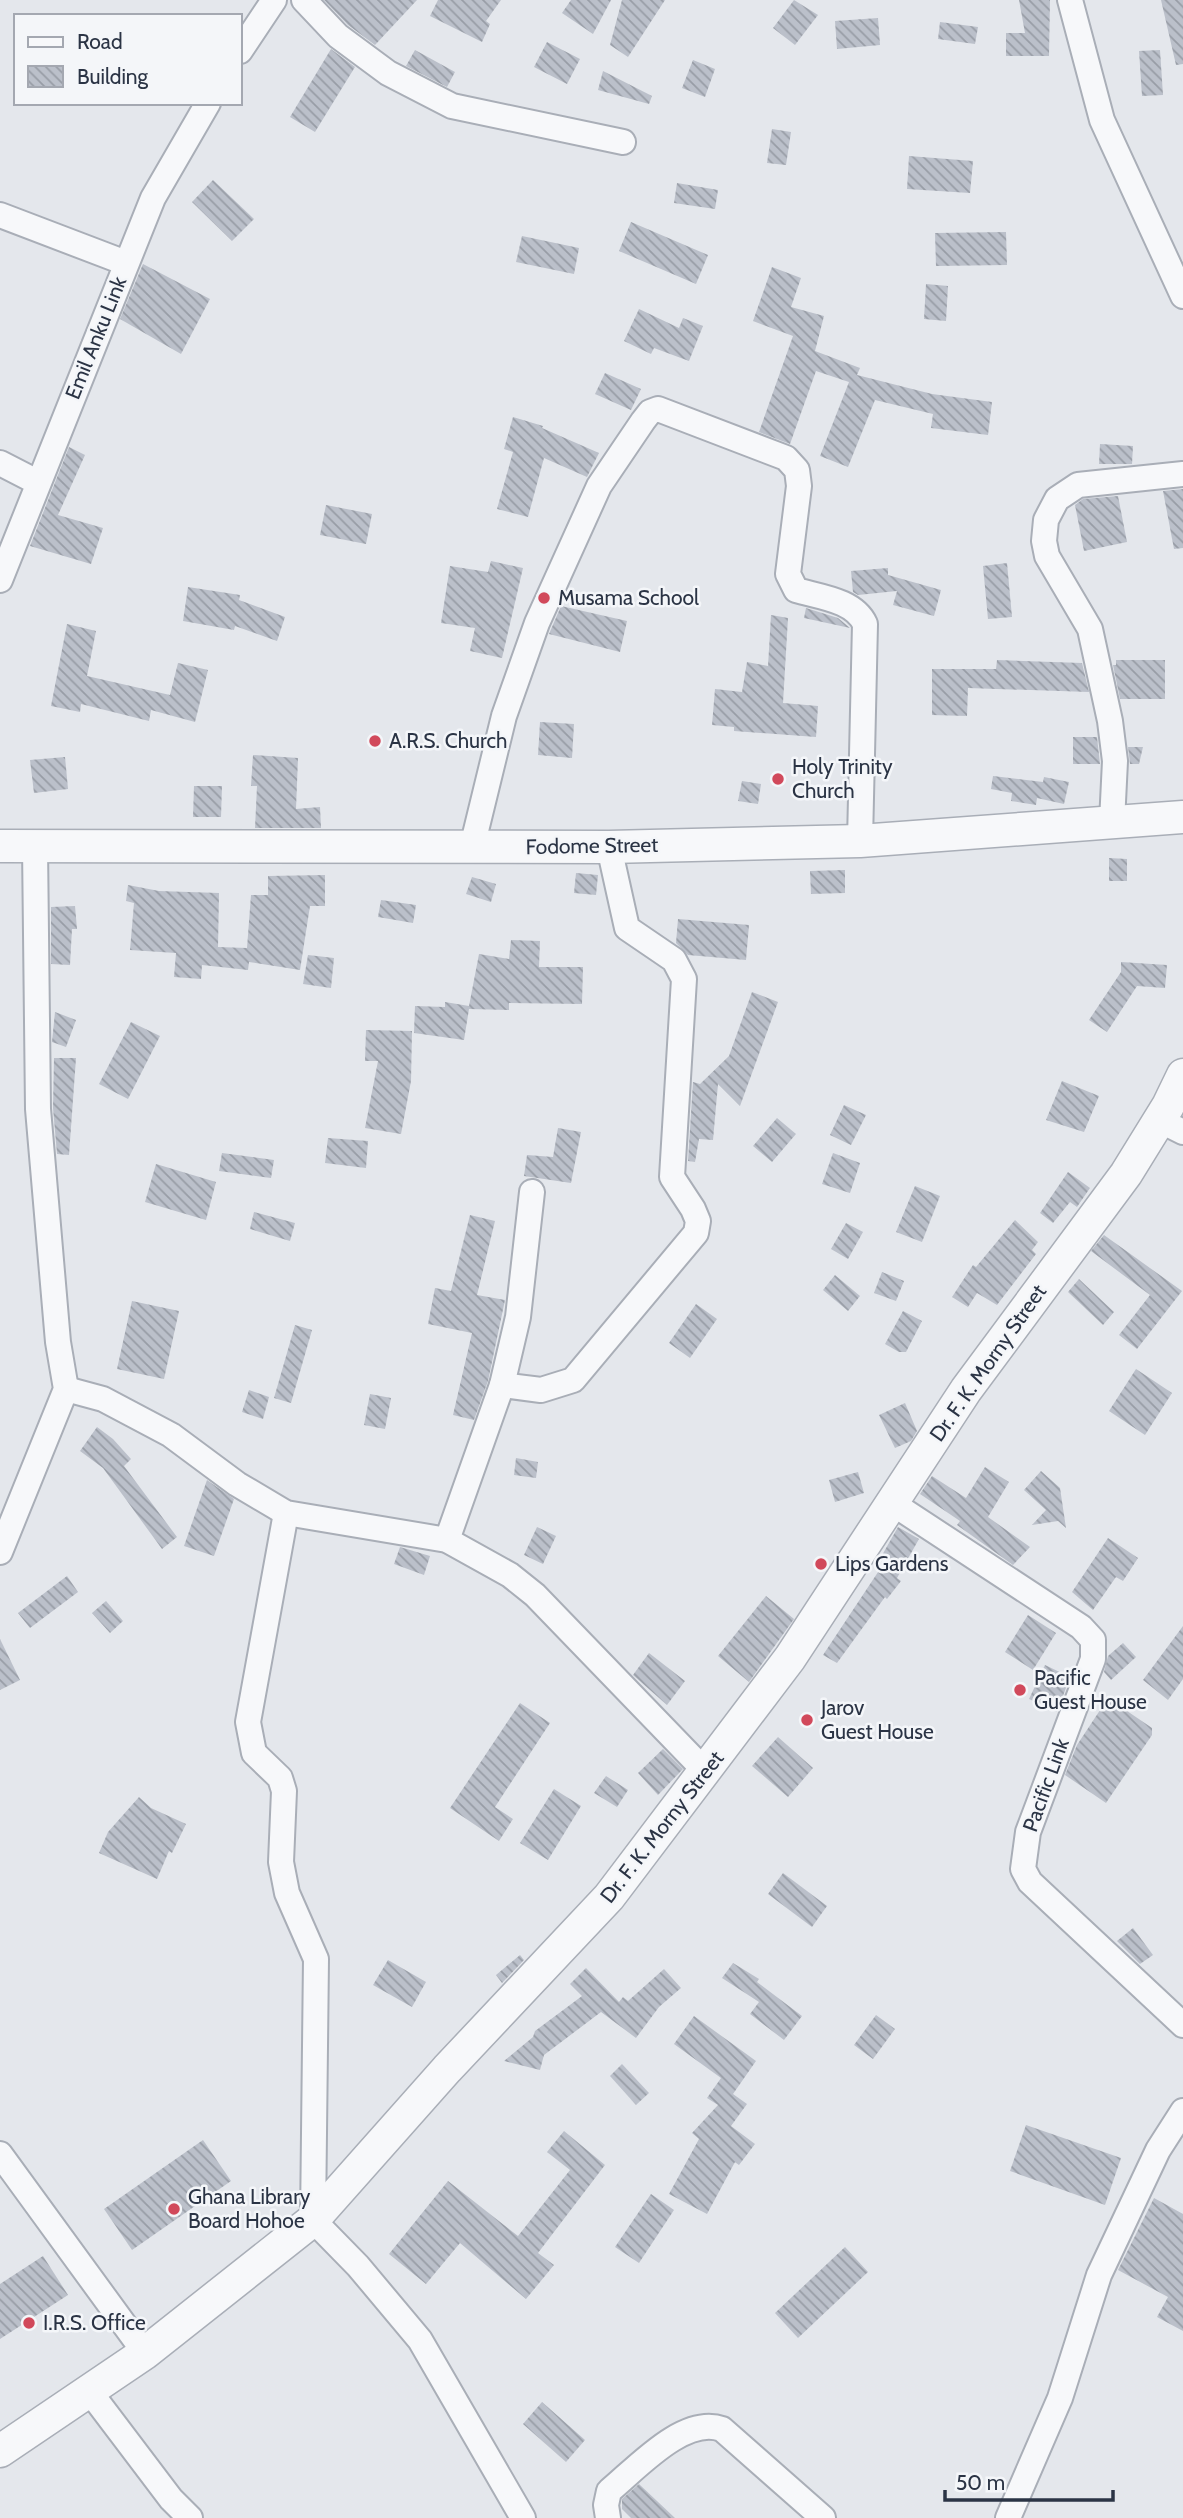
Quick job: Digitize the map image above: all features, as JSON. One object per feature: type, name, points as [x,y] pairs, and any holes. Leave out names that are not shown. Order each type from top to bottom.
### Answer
[{"type":"street","points":[[242,48],[274,0]]},
{"type":"street","points":[[304,0],[338,36],[388,74],[452,106],[623,142]]},
{"type":"street","points":[[1070,0],[1102,120],[1182,289]]},
{"type":"street","name":"Emil Anku Link","points":[[0,580],[153,198],[207,105]]},
{"type":"street","points":[[0,215],[126,263]]},
{"type":"street","points":[[471,847],[504,716],[537,623],[599,486],[643,421],[650,412],[658,409],[786,458],[797,470],[799,486],[788,574],[790,583],[796,590],[851,606],[860,613],[865,624],[860,841]]},
{"type":"street","points":[[0,463],[37,482]]},
{"type":"street","points":[[1112,822],[1115,761],[1090,629],[1047,556],[1044,541],[1046,520],[1058,499],[1078,485],[1183,474]]},
{"type":"street","name":"Fodome Street","points":[[0,846],[609,847],[860,841],[1183,817]]},
{"type":"street","points":[[0,1552],[66,1389],[58,1342],[38,1109],[35,846]]},
{"type":"street","points":[[502,1385],[541,1390],[573,1380],[696,1233],[698,1221],[693,1209],[678,1191],[672,1177],[684,979],[674,960],[627,928],[609,847]]},
{"type":"street","name":"Dr. F. K. Morny Street","points":[[0,2451],[145,2353],[313,2220],[447,2069],[609,1897],[790,1658],[966,1390],[1126,1174],[1171,1126],[1183,1075]]},
{"type":"street","points":[[447,1540],[502,1385],[518,1317],[532,1192]]},
{"type":"street","points":[[66,1389],[103,1399],[172,1435],[237,1484],[286,1513],[447,1540],[510,1575],[536,1595],[705,1772]]},
{"type":"street","name":"Pacific Link","points":[[892,1503],[1081,1627],[1093,1640],[1093,1659],[1028,1832],[1023,1869],[1030,1882],[1183,2025]]},
{"type":"street","points":[[286,1513],[248,1722],[254,1753],[280,1778],[284,1791],[281,1863],[287,1893],[316,1959],[313,2220],[358,2266],[421,2340],[523,2518]]},
{"type":"street","points":[[1008,2518],[1060,2398],[1099,2275],[1158,2150],[1183,2111]]},
{"type":"street","points":[[0,2154],[145,2353]]},
{"type":"street","points":[[90,2392],[171,2499],[190,2518]]},
{"type":"street","points":[[608,2518],[606,2505],[609,2491],[676,2435],[714,2426],[722,2428],[824,2518]]},
{"type":"building","points":[[324,0],[417,0],[375,45],[348,25]]},
{"type":"building","points":[[438,0],[501,0],[486,21],[490,24],[482,42],[430,16]]},
{"type":"building","points":[[571,0],[611,0],[593,34],[562,13]]},
{"type":"building","points":[[622,0],[665,0],[628,57],[610,45]]},
{"type":"building","points":[[794,0],[818,15],[795,45],[773,28]]},
{"type":"building","points":[[1019,0],[1050,0],[1049,56],[1006,56],[1006,33],[1025,33]]},
{"type":"building","points":[[1161,0],[1183,0],[1183,64],[1176,65]]},
{"type":"building","points":[[878,18],[880,45],[837,49],[835,21]]},
{"type":"building","points":[[940,22],[978,27],[975,44],[938,39]]},
{"type":"building","points":[[547,42],[580,59],[567,84],[534,67]]},
{"type":"building","points":[[331,49],[355,67],[315,132],[290,117]]},
{"type":"building","points":[[415,50],[455,72],[447,87],[406,66]]},
{"type":"building","points":[[1160,50],[1163,95],[1142,96],[1139,51]]},
{"type":"building","points":[[693,60],[715,69],[705,97],[682,88]]},
{"type":"building","points":[[603,71],[652,96],[649,104],[598,90]]},
{"type":"building","points":[[772,129],[791,132],[786,165],[767,163]]},
{"type":"building","points":[[909,156],[973,161],[970,193],[907,189]]},
{"type":"building","points":[[213,180],[254,219],[232,241],[192,202]]},
{"type":"building","points":[[677,183],[718,190],[715,209],[674,203]]},
{"type":"building","points":[[631,222],[708,255],[696,284],[619,251]]},
{"type":"building","points":[[1006,232],[1007,265],[936,266],[935,233]]},
{"type":"building","points":[[522,236],[579,248],[574,274],[516,262]]},
{"type":"building","points":[[143,264],[210,299],[181,354],[120,319]]},
{"type":"building","points":[[772,267],[801,278],[791,307],[824,316],[815,351],[860,368],[857,375],[932,394],[992,402],[988,435],[931,428],[933,414],[875,400],[848,467],[820,456],[849,382],[816,371],[790,444],[759,432],[793,336],[753,321]]},
{"type":"building","points":[[926,284],[948,286],[946,321],[924,319]]},
{"type":"building","points":[[639,309],[679,328],[683,318],[703,326],[689,361],[654,348],[651,354],[624,341]]},
{"type":"building","points":[[605,373],[641,389],[631,410],[595,394]]},
{"type":"building","points":[[513,417],[543,426],[542,428],[599,453],[587,477],[544,458],[528,517],[497,509],[513,452],[504,449]]},
{"type":"building","points":[[1100,444],[1133,446],[1132,464],[1099,464]]},
{"type":"building","points":[[69,447],[85,455],[58,515],[103,528],[91,564],[30,546]]},
{"type":"building","points":[[1183,489],[1183,548],[1174,549],[1163,491]]},
{"type":"building","points":[[1118,496],[1127,542],[1084,551],[1075,505],[1083,499]]},
{"type":"building","points":[[326,505],[372,514],[366,544],[320,535]]},
{"type":"building","points":[[491,561],[523,568],[502,658],[470,651],[475,628],[441,623],[450,566],[488,572]]},
{"type":"building","points":[[1007,563],[1012,617],[988,619],[983,566]]},
{"type":"building","points":[[888,568],[888,575],[941,590],[934,616],[893,605],[897,591],[858,595],[853,592],[851,571]]},
{"type":"building","points":[[188,587],[240,595],[239,600],[285,617],[277,641],[235,626],[234,630],[183,621]]},
{"type":"building","points":[[561,606],[627,621],[620,652],[549,634]]},
{"type":"building","points":[[806,608],[838,618],[850,628],[804,618]]},
{"type":"building","points":[[771,615],[788,618],[783,703],[818,706],[816,737],[734,731],[734,727],[712,725],[715,689],[742,692],[747,662],[768,666]]},
{"type":"building","points":[[67,624],[96,631],[87,676],[170,695],[178,663],[208,670],[195,722],[151,710],[149,721],[81,704],[80,712],[51,706]]},
{"type":"building","points":[[997,660],[1082,663],[1089,692],[968,688],[967,716],[932,715],[932,669],[996,669]]},
{"type":"building","points":[[1116,660],[1165,660],[1165,699],[1120,699],[1113,665],[1116,665]]},
{"type":"building","points":[[540,722],[574,724],[572,758],[538,755]]},
{"type":"building","points":[[1073,737],[1097,737],[1100,764],[1073,764]]},
{"type":"building","points":[[1128,747],[1143,747],[1139,764],[1130,764]]},
{"type":"building","points":[[253,755],[298,758],[296,809],[320,807],[321,828],[255,828],[257,786],[251,786]]},
{"type":"building","points":[[65,757],[68,789],[34,793],[30,760]]},
{"type":"building","points":[[993,776],[1043,782],[1044,777],[1069,782],[1064,804],[1037,798],[1036,805],[1011,801],[1012,793],[991,789]]},
{"type":"building","points":[[742,781],[761,784],[758,804],[738,801]]},
{"type":"building","points":[[194,786],[222,786],[221,817],[193,817]]},
{"type":"building","points":[[1109,858],[1127,859],[1127,881],[1109,881]]},
{"type":"building","points":[[845,870],[845,893],[811,894],[810,871]]},
{"type":"building","points":[[576,873],[598,875],[596,895],[574,893]]},
{"type":"building","points":[[325,875],[325,906],[310,906],[300,970],[249,962],[248,970],[202,965],[201,979],[174,977],[176,953],[130,950],[134,903],[126,901],[128,885],[159,891],[219,893],[218,947],[247,948],[251,895],[268,895],[268,876]]},
{"type":"building","points":[[472,877],[496,884],[491,902],[466,894]]},
{"type":"building","points":[[381,900],[416,905],[413,923],[378,917]]},
{"type":"building","points":[[75,906],[77,929],[72,929],[70,965],[51,964],[51,907]]},
{"type":"building","points":[[678,919],[749,925],[746,960],[688,955],[676,943]]},
{"type":"building","points":[[511,940],[540,941],[539,967],[583,967],[582,1004],[509,1003],[509,1010],[469,1009],[464,1040],[414,1033],[415,1006],[445,1007],[445,1002],[469,1006],[479,954],[509,959]]},
{"type":"building","points":[[308,955],[334,958],[331,988],[303,984]]},
{"type":"building","points":[[1121,962],[1167,965],[1165,988],[1137,986],[1107,1032],[1089,1020],[1121,972]]},
{"type":"building","points":[[752,992],[778,1002],[740,1106],[718,1084],[713,1140],[699,1139],[695,1162],[688,1161],[693,1082],[700,1084],[729,1056]]},
{"type":"building","points":[[55,1012],[76,1020],[66,1047],[52,1042]]},
{"type":"building","points":[[131,1022],[160,1036],[128,1099],[99,1084]]},
{"type":"building","points":[[366,1030],[412,1031],[411,1081],[401,1134],[365,1128],[378,1061],[365,1061]]},
{"type":"building","points":[[54,1058],[76,1058],[69,1155],[57,1154],[53,1108]]},
{"type":"building","points":[[1062,1081],[1099,1096],[1084,1132],[1046,1120]]},
{"type":"building","points":[[844,1105],[866,1115],[851,1145],[830,1135]]},
{"type":"building","points":[[777,1118],[796,1134],[772,1162],[753,1146]]},
{"type":"building","points":[[558,1128],[581,1132],[571,1183],[524,1176],[527,1155],[553,1157]]},
{"type":"building","points":[[328,1138],[368,1141],[366,1168],[325,1163]]},
{"type":"building","points":[[222,1153],[274,1160],[271,1178],[219,1171]]},
{"type":"building","points":[[833,1153],[860,1163],[850,1193],[822,1184]]},
{"type":"building","points":[[156,1164],[216,1182],[206,1220],[145,1202]]},
{"type":"building","points":[[1068,1172],[1090,1188],[1077,1207],[1070,1202],[1053,1223],[1040,1213]]},
{"type":"building","points":[[915,1186],[940,1196],[922,1242],[896,1232]]},
{"type":"building","points":[[254,1212],[295,1223],[290,1241],[250,1229]]},
{"type":"building","points":[[470,1215],[495,1221],[477,1295],[505,1300],[488,1381],[474,1420],[453,1415],[472,1333],[428,1324],[435,1288],[451,1291]]},
{"type":"building","points":[[1015,1220],[1038,1242],[1032,1250],[1036,1254],[997,1305],[977,1293],[968,1307],[952,1297],[973,1265],[976,1267]]},
{"type":"building","points":[[846,1223],[863,1232],[848,1259],[831,1249]]},
{"type":"building","points":[[1104,1235],[1182,1291],[1137,1349],[1119,1335],[1150,1295],[1091,1251]]},
{"type":"building","points":[[882,1272],[904,1281],[896,1301],[874,1293]]},
{"type":"building","points":[[835,1275],[860,1296],[848,1311],[823,1290]]},
{"type":"building","points":[[1079,1279],[1114,1312],[1103,1325],[1068,1292]]},
{"type":"building","points":[[132,1301],[179,1311],[164,1379],[117,1369]]},
{"type":"building","points":[[696,1304],[717,1319],[690,1358],[669,1343]]},
{"type":"building","points":[[903,1311],[922,1321],[906,1352],[899,1352],[885,1344]]},
{"type":"building","points":[[295,1325],[312,1330],[291,1403],[274,1398]]},
{"type":"building","points":[[1136,1369],[1172,1393],[1145,1435],[1109,1411]]},
{"type":"building","points":[[249,1390],[269,1397],[263,1419],[242,1412]]},
{"type":"building","points":[[370,1394],[391,1398],[385,1429],[364,1425]]},
{"type":"building","points":[[905,1403],[917,1431],[911,1441],[895,1448],[879,1415]]},
{"type":"building","points":[[97,1427],[113,1439],[131,1459],[124,1466],[177,1537],[162,1549],[103,1468],[80,1451]]},
{"type":"building","points":[[516,1458],[538,1462],[536,1478],[514,1475]]},
{"type":"building","points":[[985,1467],[1009,1482],[988,1517],[1030,1547],[1013,1565],[957,1525],[960,1521],[920,1494],[932,1476],[966,1498]]},
{"type":"building","points":[[1041,1471],[1060,1488],[1066,1528],[1058,1521],[1032,1525],[1046,1510],[1024,1490]]},
{"type":"building","points":[[858,1472],[864,1493],[835,1502],[829,1480]]},
{"type":"building","points":[[207,1480],[234,1499],[214,1556],[184,1546]]},
{"type":"building","points":[[537,1527],[556,1536],[543,1564],[524,1555]]},
{"type":"building","points":[[898,1527],[919,1539],[897,1578],[901,1581],[887,1599],[885,1597],[837,1663],[823,1655],[886,1560],[881,1557]]},
{"type":"building","points":[[1108,1538],[1138,1558],[1123,1581],[1116,1577],[1093,1610],[1072,1592]]},
{"type":"building","points":[[400,1547],[430,1556],[424,1575],[394,1564]]},
{"type":"building","points":[[67,1576],[78,1592],[30,1628],[18,1613]]},
{"type":"building","points":[[766,1596],[794,1619],[749,1682],[718,1656]]},
{"type":"building","points":[[106,1601],[123,1621],[110,1633],[92,1613]]},
{"type":"building","points":[[1028,1615],[1056,1633],[1033,1670],[1005,1652]]},
{"type":"building","points":[[1183,1626],[1183,1679],[1168,1700],[1143,1680]]},
{"type":"building","points":[[0,1639],[20,1680],[0,1690]]},
{"type":"building","points":[[1123,1643],[1136,1657],[1111,1680],[1104,1672],[1108,1656]]},
{"type":"building","points":[[649,1653],[685,1681],[667,1705],[633,1675]]},
{"type":"building","points":[[1045,1665],[1070,1677],[1057,1712],[1029,1699]]},
{"type":"building","points":[[1108,1698],[1152,1728],[1152,1735],[1106,1803],[1065,1775],[1077,1745]]},
{"type":"building","points":[[520,1703],[550,1723],[495,1807],[513,1819],[499,1841],[450,1808]]},
{"type":"building","points":[[778,1737],[813,1768],[788,1797],[752,1766]]},
{"type":"building","points":[[663,1749],[683,1769],[658,1795],[638,1773]]},
{"type":"building","points":[[606,1776],[628,1790],[617,1807],[594,1793]]},
{"type":"building","points":[[554,1789],[581,1806],[548,1860],[520,1843]]},
{"type":"building","points":[[139,1797],[151,1808],[186,1824],[172,1853],[169,1851],[157,1879],[99,1853],[108,1832]]},
{"type":"building","points":[[783,1873],[827,1906],[812,1927],[768,1894]]},
{"type":"building","points":[[1133,1928],[1153,1955],[1140,1964],[1117,1941]]},
{"type":"building","points":[[520,1955],[524,1960],[502,1983],[496,1975]]},
{"type":"building","points":[[388,1960],[426,1982],[412,2007],[373,1985]]},
{"type":"building","points":[[733,1963],[759,1979],[757,1982],[802,2016],[784,2040],[750,2014],[759,2002],[722,1978]]},
{"type":"building","points":[[586,1968],[619,2002],[623,1997],[628,2001],[664,1969],[681,1988],[659,2007],[636,2038],[601,2012],[544,2055],[540,2070],[504,2061],[533,2037],[535,2031],[582,1996],[570,1984]]},
{"type":"building","points":[[876,2015],[895,2029],[873,2059],[854,2045]]},
{"type":"building","points":[[694,2016],[756,2061],[733,2094],[747,2104],[731,2126],[755,2144],[739,2165],[735,2162],[707,2214],[669,2194],[699,2139],[692,2133],[718,2105],[707,2098],[721,2078],[674,2044]]},
{"type":"building","points":[[622,2064],[649,2093],[636,2105],[610,2076]]},
{"type":"building","points":[[1026,2125],[1121,2158],[1105,2205],[1010,2171]]},
{"type":"building","points":[[564,2131],[605,2165],[538,2253],[554,2265],[526,2299],[460,2243],[426,2284],[389,2254],[448,2181],[518,2236],[570,2170],[547,2152]]},
{"type":"building","points":[[203,2140],[231,2181],[132,2250],[104,2209]]},
{"type":"building","points":[[651,2194],[674,2210],[639,2263],[615,2247]]},
{"type":"building","points":[[1154,2198],[1183,2214],[1183,2331],[1157,2317],[1168,2297],[1118,2270]]},
{"type":"building","points":[[845,2247],[868,2272],[798,2338],[775,2313]]},
{"type":"building","points":[[43,2256],[68,2295],[0,2339],[0,2284]]},
{"type":"building","points":[[542,2402],[585,2440],[566,2462],[523,2424]]},
{"type":"building","points":[[639,2484],[675,2518],[631,2518],[622,2509],[622,2499]]},
{"type":"place","name":"Musama School","points":[[544,598]]},
{"type":"place","name":"A.R.S. Church","points":[[375,741]]},
{"type":"place","name":"Holy Trinity Church","points":[[778,779]]},
{"type":"place","name":"Lips Gardens","points":[[821,1564]]},
{"type":"place","name":"Pacific Guest House","points":[[1020,1690]]},
{"type":"place","name":"Jarov Guest House","points":[[807,1720]]},
{"type":"place","name":"Ghana Library Board Hohoe","points":[[174,2209]]},
{"type":"place","name":"I.R.S. Office","points":[[29,2323]]}]
